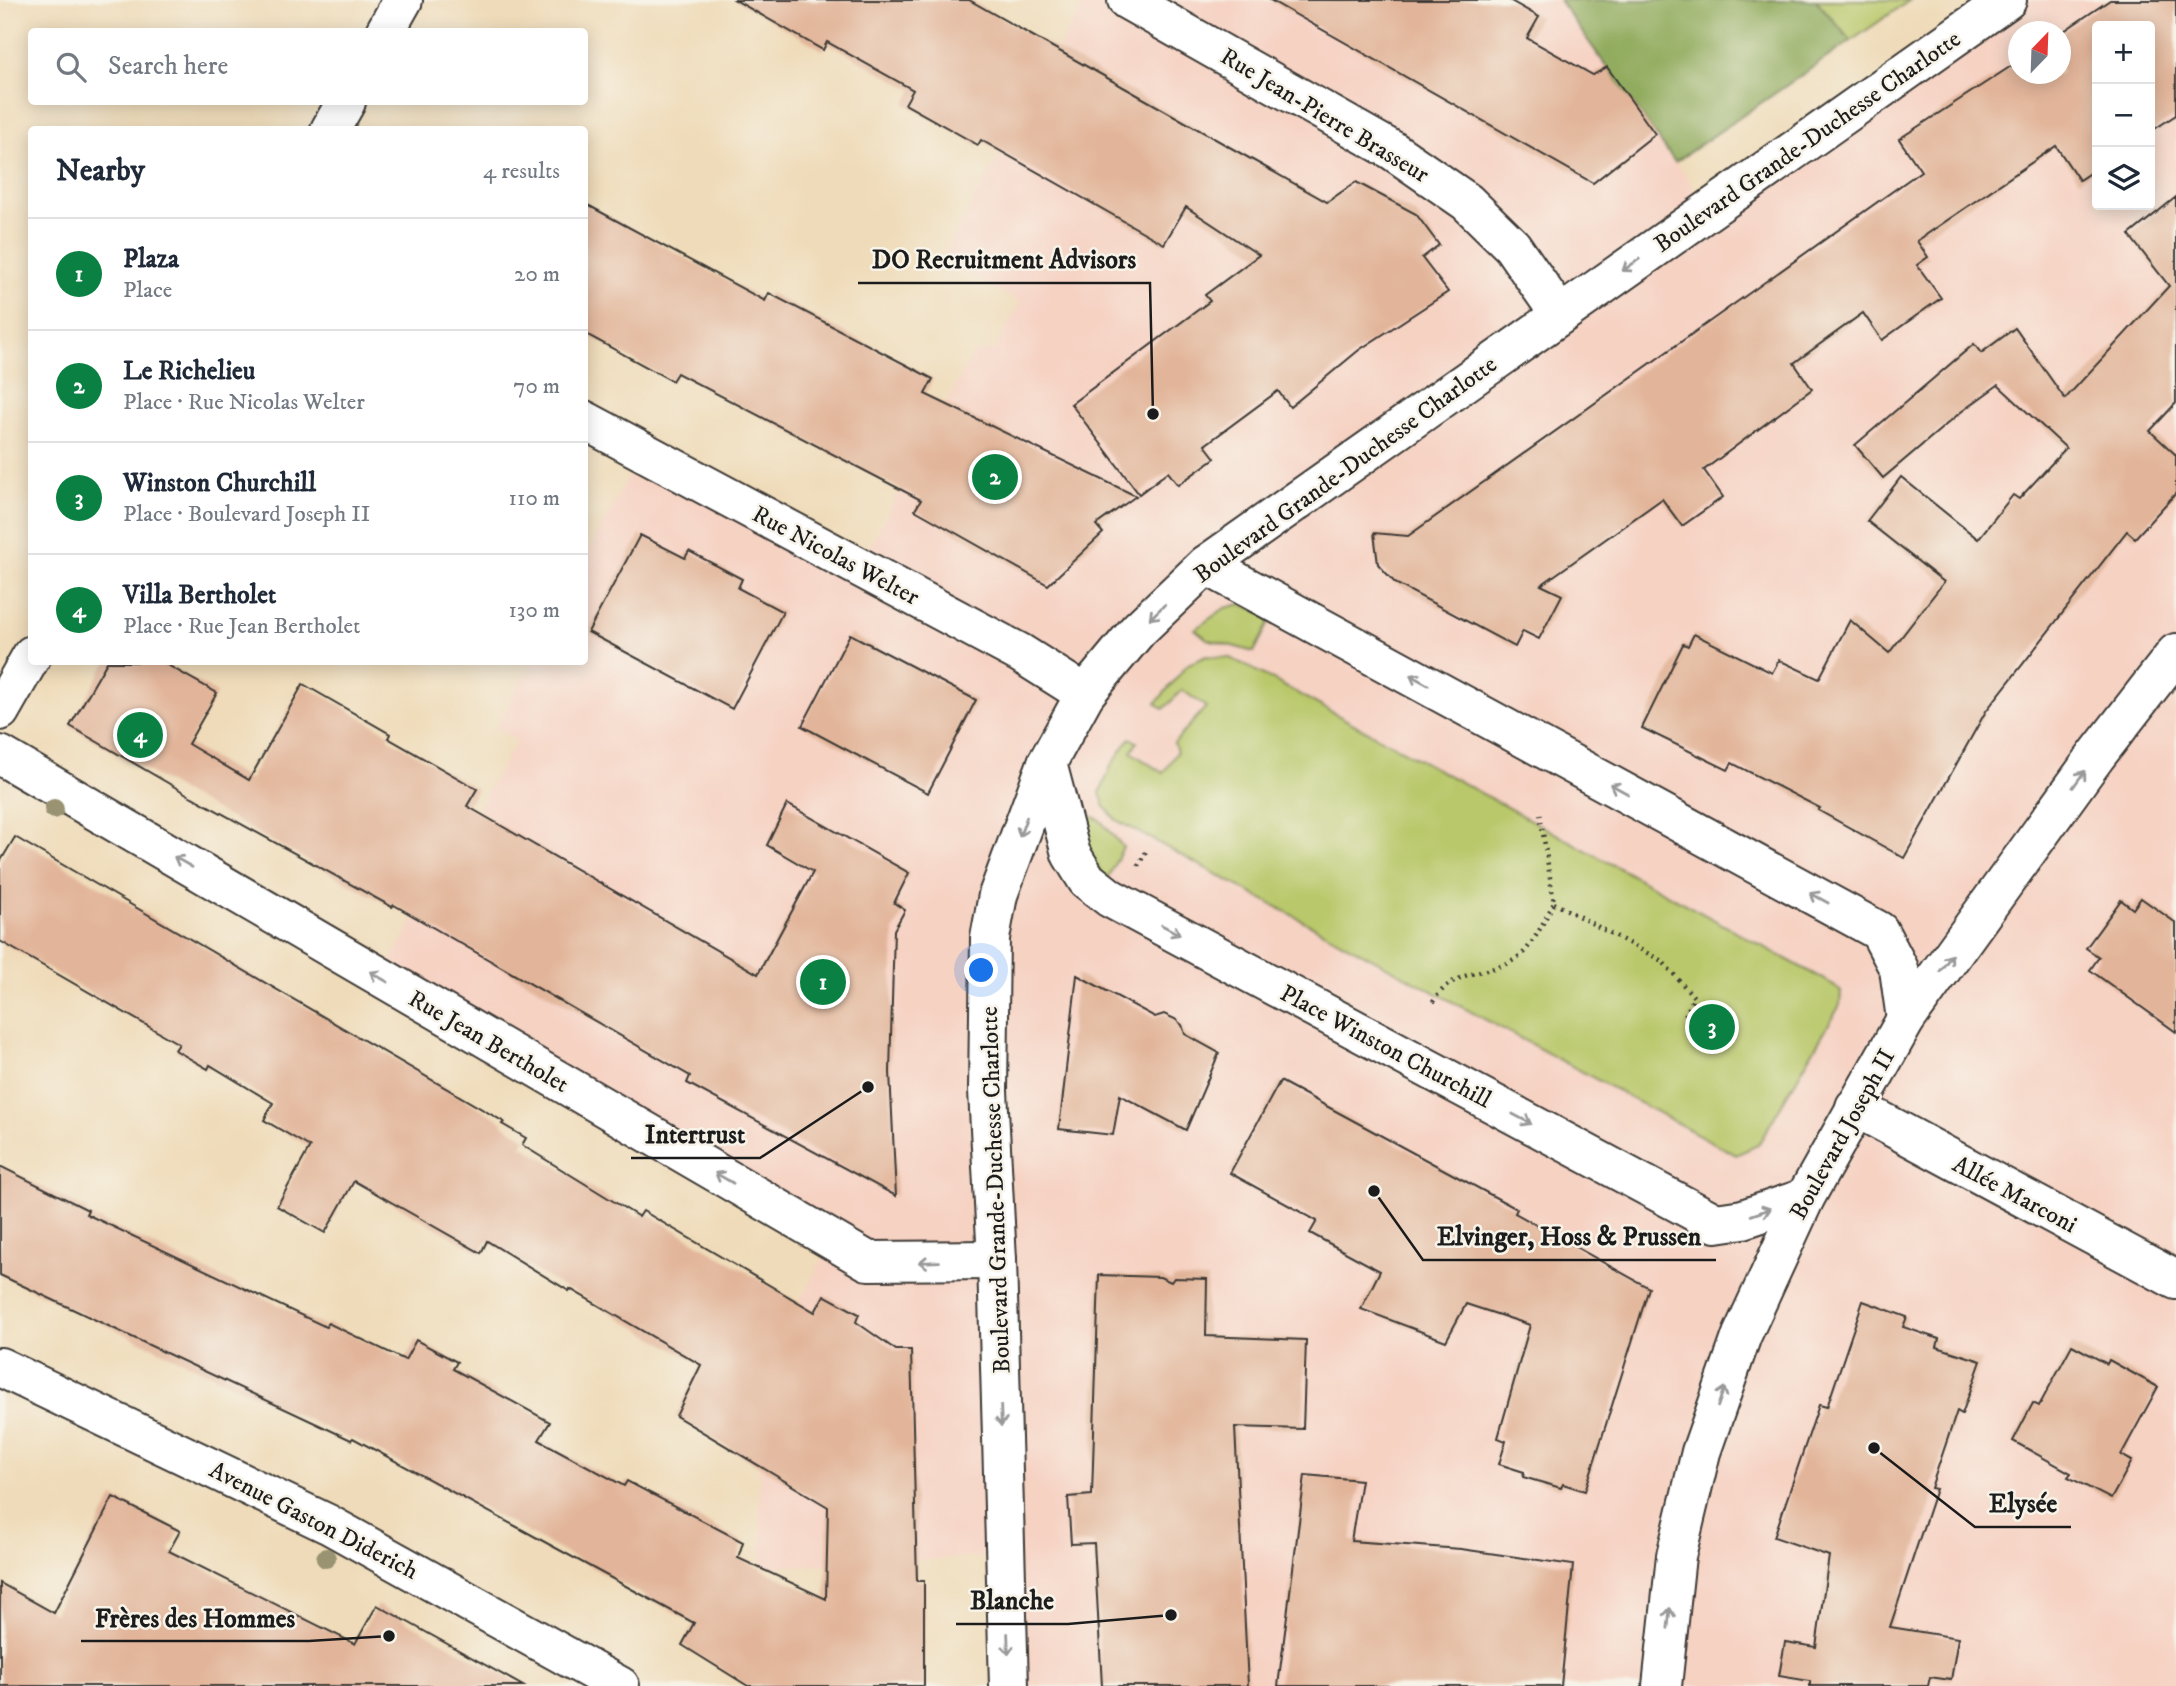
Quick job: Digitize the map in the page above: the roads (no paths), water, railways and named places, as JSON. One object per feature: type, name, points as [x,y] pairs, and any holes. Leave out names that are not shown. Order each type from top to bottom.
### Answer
[{"type":"main road","points":[[387,28],[403,0]]},
{"type":"main road","name":"Rue Jean-Pierre Brasseur","points":[[1127,0],[1392,150],[1467,202],[1512,246],[1560,315]]},
{"type":"main road","name":"Boulevard Grande-Duchesse Charlotte","points":[[1009,1686],[997,1260],[988,1091],[990,938],[998,895],[1047,763],[1085,694],[1138,630],[1206,565],[2007,0]]},
{"type":"main road","points":[[332,126],[344,105]]},
{"type":"main road","name":"Rue Nicolas Welter","points":[[588,422],[1020,653],[1085,694]]},
{"type":"main road","points":[[1206,565],[1879,931],[1899,969],[1906,1019]]},
{"type":"main road","name":"Boulevard Joseph II","points":[[1662,1686],[1676,1556],[1701,1452],[1742,1335],[1805,1198],[1906,1019],[2096,756],[2176,653]]},
{"type":"main road","points":[[0,711],[28,662]]},
{"type":"main road","name":"Rue Jean Bertholet","points":[[0,755],[868,1261],[997,1260]]},
{"type":"main road","name":"Place Winston Churchill","points":[[1047,763],[1071,855],[1087,880],[1110,898],[1716,1223],[1743,1219],[1805,1198]]},
{"type":"main road","name":"Allée Marconi","points":[[1855,1107],[2176,1280]]},
{"type":"main road","name":"Avenue Gaston Diderich","points":[[0,1367],[328,1524],[620,1686]]},
{"type":"place","name":"DO Recruitment Advisors","points":[[1153,414]]},
{"type":"place","name":"Le Richelieu","points":[[995,477]]},
{"type":"place","name":"Villa Bertholet","points":[[140,735]]},
{"type":"place","name":"Plaza","points":[[823,982]]},
{"type":"place","name":"Winston Churchill","points":[[1712,1027]]},
{"type":"place","name":"Intertrust","points":[[868,1087]]},
{"type":"place","name":"Elvinger, Hoss & Prussen","points":[[1374,1191]]},
{"type":"place","name":"Elysée","points":[[1874,1448]]},
{"type":"place","name":"Blanche","points":[[1171,1615]]},
{"type":"place","name":"Frères des Hommes","points":[[389,1636]]}]
